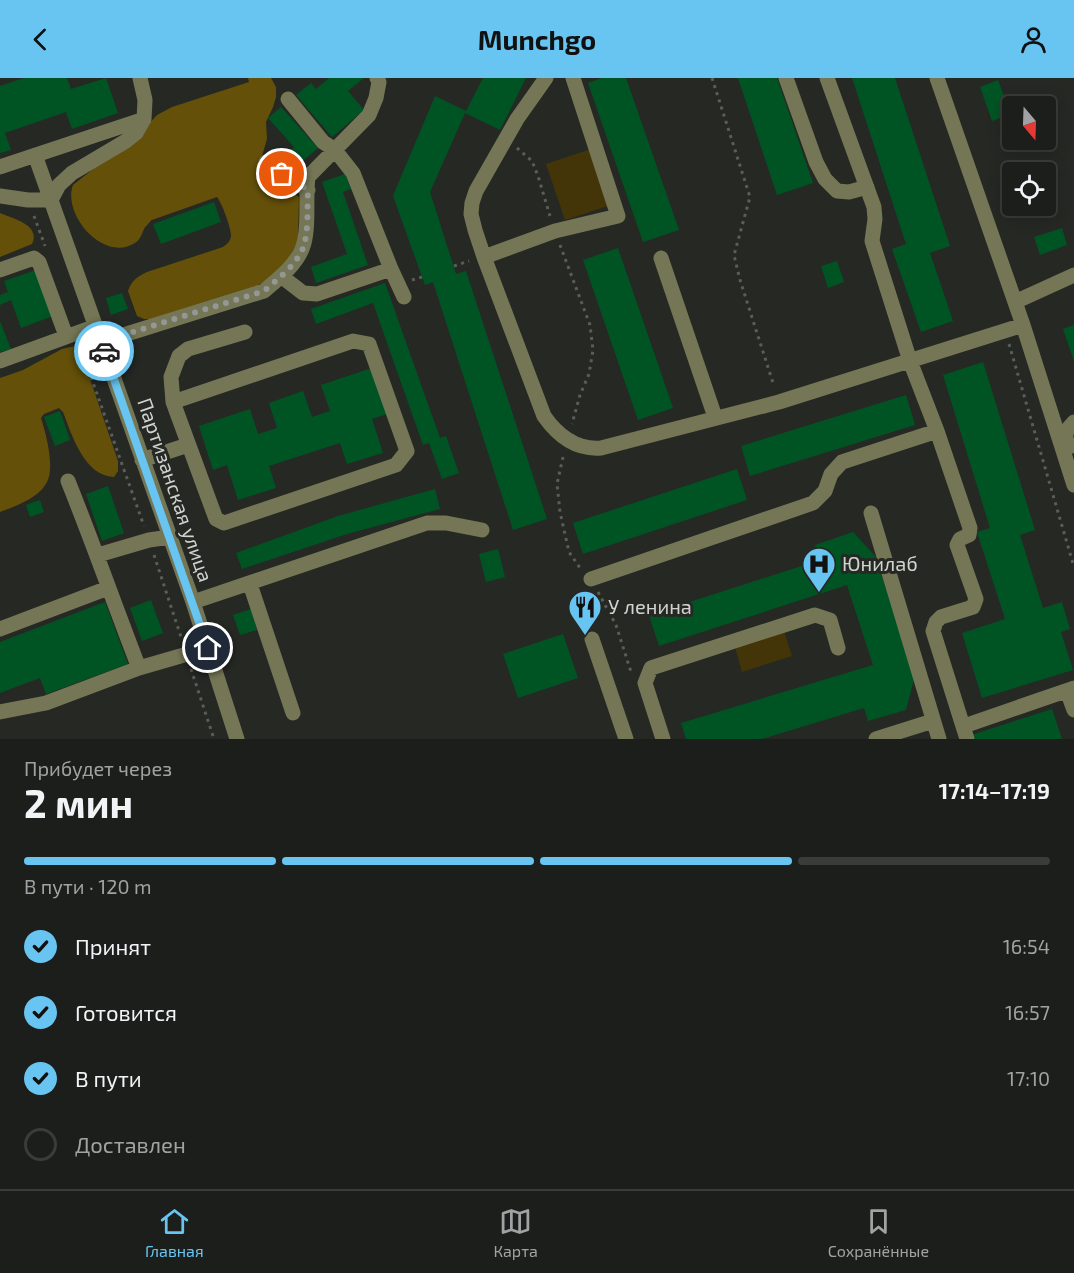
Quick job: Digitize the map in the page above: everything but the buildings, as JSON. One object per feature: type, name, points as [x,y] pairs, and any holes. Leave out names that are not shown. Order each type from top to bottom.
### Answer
[{"type":"street","points":[[0,196],[51,200],[59,185],[72,173],[136,133],[144,119],[145,100],[140,78]]},
{"type":"street","points":[[546,78],[517,119],[476,191],[471,214],[484,256],[544,416],[552,428],[581,447],[601,448],[779,402],[1023,325]]},
{"type":"street","points":[[484,256],[555,231],[618,216],[573,78]]},
{"type":"street","points":[[786,78],[816,162],[825,179],[837,191],[849,192],[867,187]]},
{"type":"street","points":[[827,78],[874,207],[872,241],[910,361],[938,431],[970,528],[969,535],[960,539],[957,545],[976,599],[973,607],[941,618],[936,622],[933,631],[965,733],[1070,689],[1074,710]]},
{"type":"street","points":[[937,78],[1068,447]]},
{"type":"street","points":[[101,342],[264,291],[281,276],[303,247],[308,177],[369,115],[380,79]]},
{"type":"street","points":[[288,99],[323,142],[334,150],[353,173],[404,297]]},
{"type":"street","points":[[0,167],[144,119]]},
{"type":"street","name":"Партизанская улица","points":[[35,155],[193,602],[237,739]]},
{"type":"street","points":[[266,162],[308,190]]},
{"type":"street","points":[[0,270],[34,258],[39,261],[71,334]]},
{"type":"street","points":[[661,258],[715,417]]},
{"type":"street","points":[[281,276],[303,293],[317,294],[391,268]]},
{"type":"street","points":[[1015,302],[1074,275]]},
{"type":"street","points":[[0,361],[96,326]]},
{"type":"street","points":[[173,402],[354,341],[369,344],[406,451],[396,465],[225,523],[216,519],[173,402],[171,377],[179,356],[188,349],[245,332]]},
{"type":"street","points":[[1074,422],[1066,430],[1074,485]]},
{"type":"street","points":[[591,579],[813,503],[825,491],[831,474],[842,462],[938,431]]},
{"type":"street","points":[[142,460],[188,445]]},
{"type":"street","points":[[68,481],[139,668]]},
{"type":"street","points":[[871,513],[939,739]]},
{"type":"street","points":[[193,602],[428,524],[446,523],[482,530]]},
{"type":"street","points":[[98,555],[149,540],[170,537]]},
{"type":"street","points":[[250,584],[293,713]]},
{"type":"street","points":[[0,629],[108,588]]},
{"type":"street","points":[[663,739],[645,683],[651,668],[815,615],[830,620],[838,648]]},
{"type":"street","points":[[592,639],[626,739]]},
{"type":"street","points":[[0,712],[46,703],[139,668],[208,648]]},
{"type":"street","points":[[876,739],[933,721]]},
{"type":"path","points":[[712,78],[750,197],[734,255],[779,402]]},
{"type":"path","points":[[506,140],[532,161],[590,325],[593,350],[589,374],[580,395],[568,440]]},
{"type":"path","points":[[28,200],[48,255]]},
{"type":"path","points":[[1005,330],[1074,567]]},
{"type":"path","points":[[71,334],[149,540],[214,739]]},
{"type":"shaded area","points":[[248,78],[271,78],[276,87],[276,97],[266,122],[267,139],[262,156],[262,168],[299,197],[298,241],[286,263],[254,288],[154,319],[137,316],[128,291],[138,277],[223,247],[228,242],[231,232],[221,204],[217,197],[152,220],[135,243],[123,247],[110,246],[98,241],[79,221],[71,197],[73,185],[146,127],[157,115],[172,107],[249,82]]},
{"type":"shaded area","points":[[591,149],[611,205],[565,220],[546,164]]},
{"type":"shaded area","points":[[0,213],[30,227],[34,237],[32,244],[0,257]]},
{"type":"shaded area","points":[[75,346],[80,350],[118,461],[118,471],[114,477],[104,475],[87,462],[59,408],[44,414],[41,418],[50,459],[47,482],[33,497],[0,512],[0,378],[23,370],[62,349]]},
{"type":"shaded area","points":[[784,631],[792,656],[742,672],[735,647]]},
{"type":"way so far","points":[[104,351],[101,342],[264,291],[281,276],[303,247],[308,190],[282,174]]},
{"type":"place","name":"Юнилаб","points":[[819,593]]},
{"type":"place","name":"У ленина","points":[[585,636]]},
{"type":"route","points":[[104,351],[208,648]]}]
